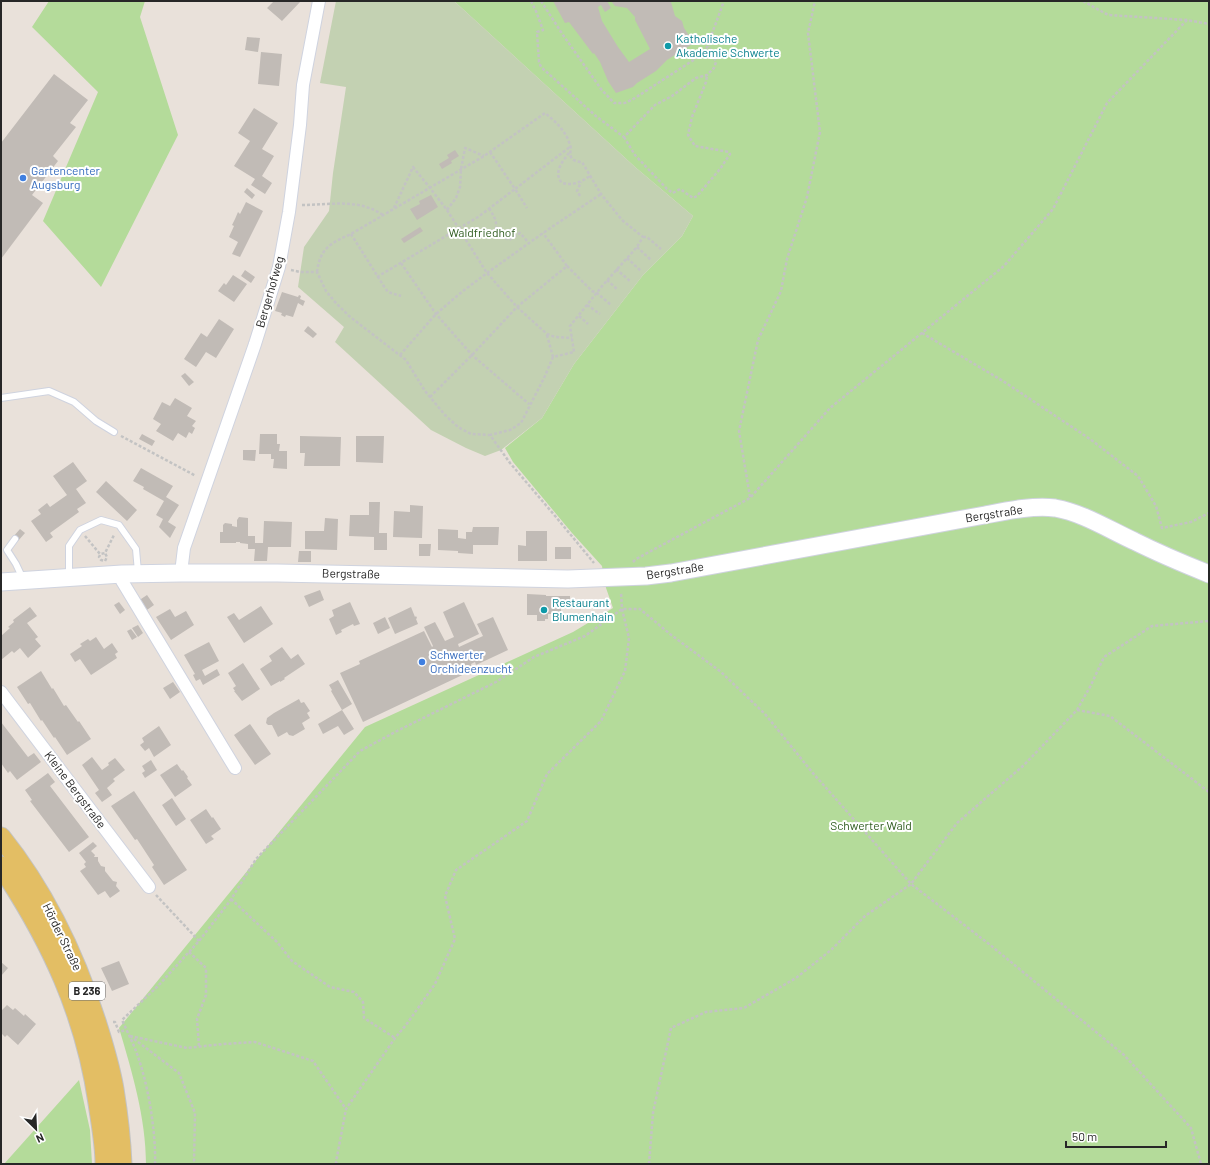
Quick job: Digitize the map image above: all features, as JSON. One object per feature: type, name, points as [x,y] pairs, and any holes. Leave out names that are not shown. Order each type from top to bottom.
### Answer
[{"type":"main road","name":"Bergstraße","points":[[1,582],[130,574],[181,573],[277,573],[568,579],[620,578],[671,573],[985,515],[1020,509],[1042,508],[1054,508],[1082,517],[1209,574]]},
{"type":"main road","name":"Hörder Straße","points":[[1,837],[26,871],[57,922],[88,994],[104,1044],[114,1088],[122,1164]]},
{"type":"main road","name":"Hörder Straße","points":[[1,866],[45,938],[64,980],[79,1019],[95,1082],[105,1149],[105,1164]]},
{"type":"street","name":"Bergerhofweg","points":[[181,573],[184,548],[208,483],[255,344],[279,267],[290,205],[300,125],[303,85],[319,1]]},
{"type":"street","points":[[130,574],[122,581],[234,768]]},
{"type":"street","name":"Kleine Bergstraße","points":[[1,692],[149,887]]},
{"type":"lane","points":[[1,398],[49,391],[74,402],[96,421],[114,432]]},
{"type":"lane","points":[[69,578],[69,546],[80,530],[101,520],[120,525],[136,549],[130,574]]},
{"type":"lane","points":[[15,539],[7,550],[16,564],[23,581]]},
{"type":"path","points":[[531,1],[543,30],[537,32],[539,62],[542,67],[597,117],[624,137],[635,155],[667,189],[673,193],[680,189],[693,198],[697,196],[720,169],[730,154],[729,152],[695,146],[688,135],[692,117],[706,82],[707,75]]},
{"type":"path","points":[[541,1],[601,89],[614,103],[625,103],[645,92],[706,50],[709,46],[724,1]]},
{"type":"path","points":[[750,498],[739,431],[758,340],[781,291],[787,260],[807,197],[820,132],[808,33],[815,1]]},
{"type":"path","points":[[1083,1],[1108,15],[1187,20],[1209,24]]},
{"type":"path","points":[[620,578],[636,559],[750,498],[830,408],[1004,266],[1054,209],[1107,103],[1187,20]]},
{"type":"path","points":[[624,137],[655,105],[672,96],[696,78],[707,75],[714,68],[716,62],[709,46]]},
{"type":"path","points":[[547,334],[553,357],[521,423],[510,430],[490,435],[472,434],[458,427],[425,391],[406,360],[349,316],[335,302],[326,291],[317,272],[318,263],[323,251],[332,243],[351,234],[484,156],[545,113],[560,126],[571,146],[570,153],[572,159],[576,162],[582,162],[601,194],[622,220],[643,237],[647,237],[661,249]]},
{"type":"path","points":[[377,277],[458,229],[515,189],[571,146]]},
{"type":"path","points":[[446,210],[456,198],[460,187],[461,169],[465,148],[484,156]]},
{"type":"path","points":[[490,152],[527,208]]},
{"type":"path","points":[[570,153],[562,162],[559,169],[559,180],[562,183],[572,184],[581,182],[590,176]]},
{"type":"path","points":[[394,208],[412,167],[446,210],[487,273],[517,308],[547,334],[555,337],[572,338]]},
{"type":"path","points":[[580,196],[577,191],[581,182]]},
{"type":"path","points":[[400,355],[436,314],[463,292],[543,233],[601,194]]},
{"type":"path","points":[[290,205],[352,204],[374,209],[383,215]]},
{"type":"path","points":[[489,208],[497,223],[496,228],[503,233],[507,239],[509,240],[520,233],[529,243]]},
{"type":"path","points":[[543,233],[567,266],[592,291],[597,293],[611,305]]},
{"type":"path","points":[[351,234],[377,277],[388,292],[401,296]]},
{"type":"path","points":[[553,357],[574,352],[570,326],[616,269],[637,247],[643,237]]},
{"type":"path","points":[[637,247],[651,260]]},
{"type":"path","points":[[627,258],[641,271]]},
{"type":"path","points":[[401,263],[436,314],[472,355],[529,404]]},
{"type":"path","points":[[430,396],[517,308],[567,266]]},
{"type":"path","points":[[279,267],[300,272],[317,272]]},
{"type":"path","points":[[616,269],[631,282]]},
{"type":"path","points":[[607,280],[618,290]]},
{"type":"path","points":[[587,304],[600,314]]},
{"type":"path","points":[[579,316],[588,324]]},
{"type":"path","points":[[922,333],[1009,385],[1090,439],[1138,476],[1156,506],[1162,528],[1191,522],[1209,513]]},
{"type":"path","points":[[114,432],[208,483]]},
{"type":"path","points":[[490,435],[510,463],[556,516],[597,567]]},
{"type":"path","points":[[100,554],[104,553],[120,525]]},
{"type":"path","points":[[80,530],[100,554],[99,557],[101,560],[105,561],[107,557],[104,553]]},
{"type":"path","points":[[337,1164],[336,1162],[346,1109],[395,1038],[406,1026],[435,984],[455,939],[445,896],[456,870],[527,821],[548,774],[601,720],[625,671],[629,638],[622,609]]},
{"type":"path","points":[[155,1164],[155,1148],[148,1094],[136,1052],[122,1020],[158,986],[199,941],[231,899],[256,859],[360,751],[496,682],[534,657],[585,636],[622,609],[640,609],[726,677],[765,714],[812,772],[911,884],[989,944],[1124,1055],[1191,1128],[1201,1164]]},
{"type":"path","points":[[649,1164],[653,1113],[671,1028],[706,1012],[744,1008],[796,978],[831,950],[865,916],[911,884],[957,823],[1024,765],[1077,710],[1104,657],[1152,626],[1209,621]]},
{"type":"path","points":[[1077,710],[1110,716],[1209,792]]},
{"type":"path","points":[[149,887],[199,941]]},
{"type":"path","points":[[231,899],[277,942],[292,961],[330,987],[354,992],[363,1002],[364,1018],[395,1038]]},
{"type":"path","points":[[189,952],[206,968],[206,995],[197,1019],[199,1046]]},
{"type":"path","points":[[129,1036],[187,1048],[255,1042],[313,1061],[346,1109]]},
{"type":"path","points":[[129,1036],[179,1073],[195,1113],[194,1164]]},
{"type":"green space","points":[[49,1],[145,1],[140,17],[178,135],[101,287],[43,221],[98,92],[32,27]]},
{"type":"green space","name":"Waldfriedhof","points":[[336,1],[454,1],[635,167],[693,216],[682,236],[643,275],[574,364],[542,418],[501,450],[485,456],[431,430],[335,342],[344,327],[298,287],[304,247],[329,211],[346,87],[320,83]]},
{"type":"green space","name":"Schwerter Wald","points":[[454,1],[1209,1],[1209,1164],[146,1164],[144,1130],[141,1112],[119,1028],[365,727],[573,632],[613,608],[605,585],[602,566],[572,533],[513,462],[505,448],[542,418],[574,364],[643,275],[682,236],[693,216],[635,167]]},
{"type":"green space","points":[[79,1080],[90,1130],[92,1164],[4,1164]]},
{"type":"building","points":[[274,1],[301,1],[282,21],[267,8]]},
{"type":"building","name":"Katholische Akademie Schwerte","points":[[553,1],[607,1],[611,8],[605,12],[601,5],[598,7],[602,21],[629,62],[650,49],[635,20],[635,17],[627,8],[615,6],[611,1],[671,2],[675,16],[682,21],[684,28],[694,43],[667,60],[656,71],[633,87],[616,93],[608,81],[600,62],[594,53],[593,54],[569,22],[565,23]]},
{"type":"building","points":[[247,37],[260,38],[258,52],[245,50]]},
{"type":"building","points":[[261,52],[282,54],[279,86],[258,84]]},
{"type":"building","name":"Gartencenter Augsburg","points":[[54,74],[88,100],[70,123],[76,127],[53,156],[58,161],[32,195],[43,203],[1,259],[1,143]]},
{"type":"building","points":[[254,108],[278,123],[262,149],[274,156],[262,176],[272,183],[265,194],[251,185],[255,179],[234,166],[250,141],[238,133]]},
{"type":"building","points":[[455,150],[459,156],[451,161],[452,163],[442,169],[439,164],[449,158],[447,155]]},
{"type":"building","points":[[247,188],[255,195],[252,199],[244,192]]},
{"type":"building","points":[[431,195],[438,207],[417,220],[410,209],[420,204],[419,201]]},
{"type":"building","points":[[246,202],[263,211],[240,257],[232,254],[238,242],[229,237],[234,226],[232,225],[238,212],[240,214]]},
{"type":"building","points":[[420,227],[423,231],[404,243],[401,239]]},
{"type":"building","points":[[245,270],[255,277],[251,283],[241,276]]},
{"type":"building","points":[[233,275],[247,284],[234,302],[218,291],[224,283],[226,285]]},
{"type":"building","points":[[282,292],[298,297],[299,295],[301,296],[300,299],[305,301],[303,306],[298,303],[293,317],[286,315],[285,317],[281,315],[282,313],[275,311]]},
{"type":"building","points":[[219,319],[234,329],[216,358],[206,352],[196,367],[184,359],[201,333],[207,337]]},
{"type":"building","points":[[308,326],[317,334],[313,338],[304,331]]},
{"type":"building","points":[[185,373],[194,382],[189,386],[181,376]]},
{"type":"building","points":[[175,398],[192,408],[187,416],[196,421],[192,426],[195,428],[192,434],[189,432],[186,438],[178,433],[173,441],[156,431],[161,424],[153,419],[162,402],[170,406]]},
{"type":"building","points":[[142,434],[155,441],[152,446],[139,439]]},
{"type":"building","points":[[260,434],[277,434],[277,444],[280,444],[279,451],[287,451],[287,469],[273,468],[274,459],[271,459],[271,454],[259,454]]},
{"type":"building","points":[[300,436],[341,437],[340,466],[304,466],[305,453],[300,453]]},
{"type":"building","points":[[356,436],[384,436],[383,463],[356,462]]},
{"type":"building","points":[[243,450],[256,450],[255,461],[243,460]]},
{"type":"building","points":[[73,462],[87,481],[76,489],[86,503],[77,509],[79,512],[50,533],[53,537],[46,542],[31,521],[41,514],[38,510],[47,503],[50,507],[67,495],[53,476]]},
{"type":"building","points":[[141,468],[173,486],[166,497],[179,505],[168,522],[176,527],[170,538],[159,527],[163,519],[156,515],[164,501],[143,489],[144,487],[133,481]]},
{"type":"building","points":[[106,481],[137,510],[127,521],[96,492]]},
{"type":"building","points":[[369,502],[380,502],[379,533],[387,533],[387,550],[374,550],[374,537],[349,536],[350,515],[369,515]]},
{"type":"building","points":[[410,505],[423,506],[422,538],[393,537],[394,511],[410,512]]},
{"type":"building","points":[[239,517],[248,518],[248,536],[255,536],[255,543],[263,543],[264,521],[292,522],[291,547],[268,547],[267,561],[254,561],[255,549],[248,549],[248,544],[240,542],[220,543],[220,532],[223,532],[223,525],[225,523],[232,524],[232,526],[237,527],[237,520]]},
{"type":"building","points":[[325,518],[338,519],[337,550],[305,549],[305,531],[324,531]]},
{"type":"building","points":[[473,527],[499,527],[498,545],[473,545],[473,554],[458,553],[458,551],[438,550],[438,529],[458,530],[458,538],[466,539],[466,532],[472,532]]},
{"type":"building","points":[[20,529],[25,533],[18,541],[13,537]]},
{"type":"building","points":[[526,531],[547,531],[547,561],[518,561],[518,545],[526,546]]},
{"type":"building","points":[[419,544],[431,544],[430,556],[419,556]]},
{"type":"building","points":[[555,547],[571,547],[571,559],[555,559]]},
{"type":"building","points":[[299,551],[311,551],[311,562],[298,562]]},
{"type":"building","points":[[320,590],[324,600],[309,607],[304,596]]},
{"type":"building","name":"Restaurant Blumenhain","points":[[527,594],[570,596],[570,607],[561,607],[561,614],[548,614],[548,619],[545,619],[545,621],[537,621],[537,615],[527,615]]},
{"type":"building","points":[[147,595],[154,605],[144,612],[138,601]]},
{"type":"building","points":[[119,602],[125,610],[120,614],[114,605]]},
{"type":"building","points":[[350,602],[360,624],[354,626],[353,624],[341,630],[342,632],[336,635],[329,619],[334,616],[332,610]]},
{"type":"building","name":"Schwerter Orchideenzucht","points":[[464,602],[479,634],[458,644],[459,647],[483,636],[477,624],[493,617],[508,650],[476,665],[475,662],[471,664],[473,670],[363,722],[340,673],[360,664],[359,661],[424,631],[432,647],[433,646],[424,627],[435,622],[445,641],[454,637],[443,612]]},
{"type":"building","points":[[261,606],[273,624],[244,643],[227,617],[234,613],[239,620]]},
{"type":"building","points":[[30,607],[37,616],[27,623],[38,637],[35,639],[41,646],[28,658],[20,648],[14,653],[12,651],[1,660],[1,636],[10,628],[8,627],[14,622],[13,620]]},
{"type":"building","points":[[411,607],[415,617],[416,616],[417,618],[418,624],[395,634],[388,618]]},
{"type":"building","points":[[170,609],[175,617],[186,611],[194,625],[171,640],[156,617]]},
{"type":"building","points":[[385,617],[390,628],[378,634],[373,623]]},
{"type":"building","points":[[138,625],[143,633],[138,637],[132,628]]},
{"type":"building","points":[[131,629],[137,637],[132,640],[127,631]]},
{"type":"building","points":[[96,637],[104,649],[112,643],[118,652],[115,654],[117,658],[91,675],[80,659],[75,662],[70,654],[82,646],[80,644],[88,639],[90,641]]},
{"type":"building","points":[[209,642],[219,661],[202,670],[205,676],[217,669],[220,675],[203,685],[200,679],[196,681],[193,675],[195,674],[184,655]]},
{"type":"building","points":[[282,647],[291,659],[298,654],[305,664],[284,678],[285,679],[271,686],[260,669],[272,661],[269,656]]},
{"type":"building","points":[[243,663],[260,689],[242,701],[234,691],[233,688],[236,686],[228,673]]},
{"type":"building","points":[[41,671],[64,706],[66,705],[91,739],[67,755],[42,720],[41,721],[30,703],[28,704],[17,687]]},
{"type":"building","points":[[338,680],[352,704],[342,710],[329,685]]},
{"type":"building","points":[[173,682],[180,692],[170,699],[163,688]]},
{"type":"building","points":[[299,699],[301,703],[304,702],[310,711],[307,713],[310,718],[302,723],[305,729],[293,736],[289,735],[287,732],[278,737],[272,725],[268,725],[266,723],[267,718]]},
{"type":"building","points":[[342,710],[354,729],[344,735],[338,726],[323,734],[318,724]]},
{"type":"building","points":[[1,722],[28,757],[34,753],[41,762],[17,780],[10,771],[8,773],[1,763]]},
{"type":"building","points":[[250,724],[271,754],[255,765],[234,735]]},
{"type":"building","points":[[159,726],[171,745],[154,757],[149,748],[145,751],[140,745],[144,742],[142,738]]},
{"type":"building","points":[[92,757],[102,770],[115,758],[125,770],[113,779],[115,781],[107,788],[112,795],[102,802],[95,793],[99,790],[82,765]]},
{"type":"building","points":[[151,760],[157,770],[145,778],[142,773],[145,771],[142,766]]},
{"type":"building","points":[[177,764],[188,777],[187,778],[192,785],[175,797],[160,775]]},
{"type":"building","points":[[48,773],[55,782],[50,786],[89,837],[69,852],[30,801],[32,800],[25,790]]},
{"type":"building","points":[[134,791],[187,870],[164,885],[152,867],[154,865],[137,839],[135,840],[111,806]]},
{"type":"building","points":[[172,798],[186,819],[176,826],[162,805]]},
{"type":"building","points":[[206,809],[221,829],[211,836],[214,839],[206,844],[190,820]]},
{"type":"building","points":[[93,842],[97,846],[91,851],[95,855],[94,857],[98,857],[98,861],[101,866],[105,867],[105,871],[113,881],[117,882],[116,886],[120,891],[110,898],[105,891],[98,895],[80,871],[86,867],[84,864],[86,862],[79,853]]},
{"type":"building","points":[[119,961],[129,984],[112,991],[101,968]]},
{"type":"building","points":[[1,962],[8,968],[1,976]]},
{"type":"building","points":[[7,1005],[13,1010],[15,1008],[24,1016],[25,1014],[36,1024],[18,1045],[7,1035],[5,1037],[1,1033],[1,1011]]},
{"type":"place","name":"Katholische Akademie Schwerte","points":[[668,46]]},
{"type":"place","name":"Gartencenter Augsburg","points":[[23,178]]},
{"type":"place","name":"Restaurant Blumenhain","points":[[544,610]]},
{"type":"place","name":"Schwerter Orchideenzucht","points":[[422,662]]}]
